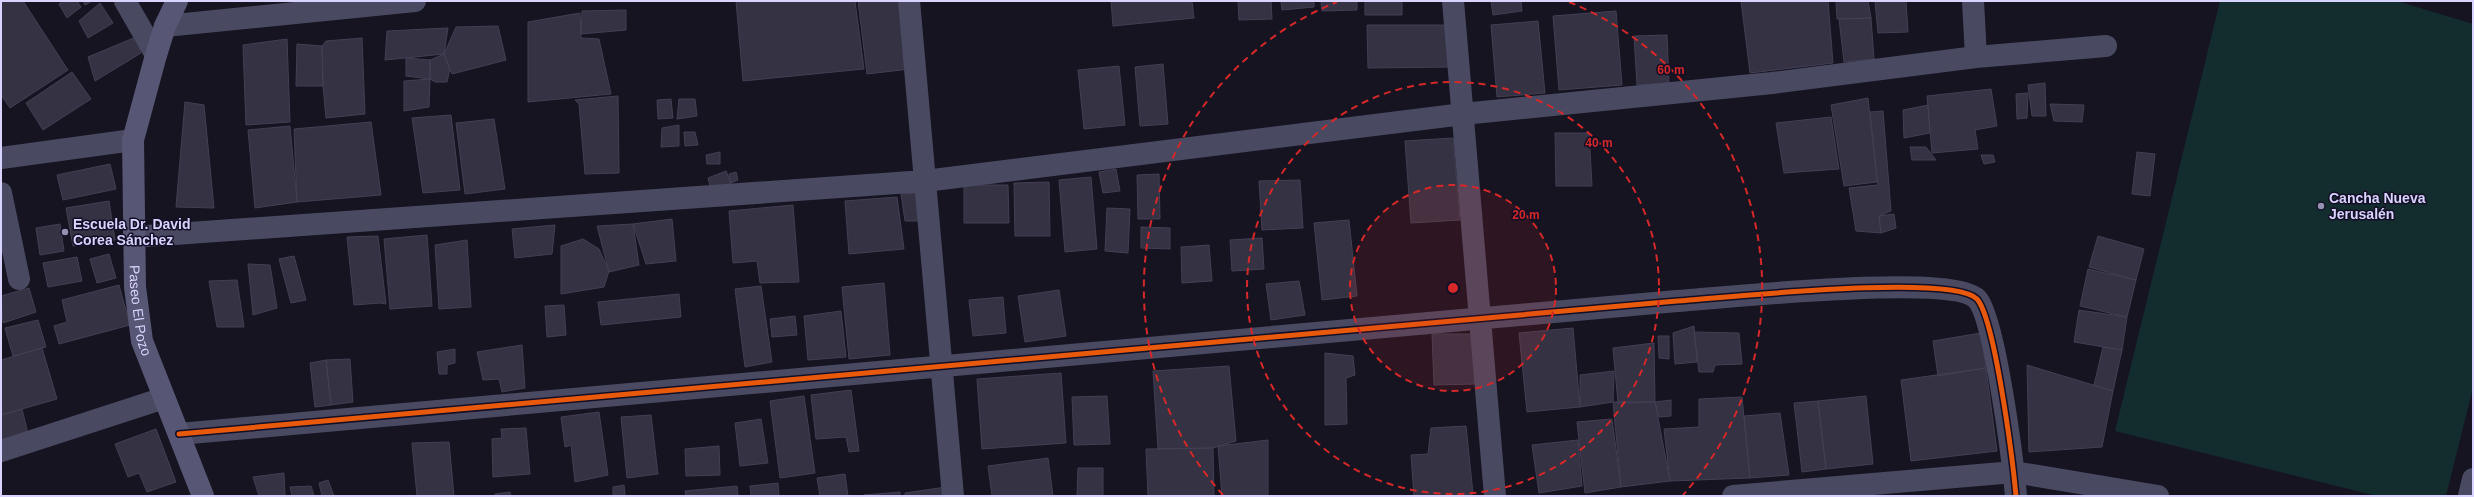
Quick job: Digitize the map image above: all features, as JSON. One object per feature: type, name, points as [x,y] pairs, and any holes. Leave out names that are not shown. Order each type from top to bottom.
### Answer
[{"type":"street","points":[[125,1],[156,55]]},
{"type":"street","name":"Paseo El Pozo","points":[[177,1],[165,26],[156,55],[134,140],[133,237],[135,287],[142,341],[203,496]]},
{"type":"street","points":[[165,26],[415,1]]},
{"type":"street","points":[[909,1],[953,496]]},
{"type":"street","points":[[1453,1],[1495,496]]},
{"type":"street","points":[[1973,1],[1976,57]]},
{"type":"street","points":[[133,237],[925,180],[1463,114],[1772,83],[1976,57],[2106,46]]},
{"type":"street","points":[[1,158],[134,140]]},
{"type":"street","points":[[1,193],[19,279]]},
{"type":"street","points":[[179,434],[1480,317],[1846,288],[1955,288],[1976,299],[1990,329],[2014,472],[2016,496]]},
{"type":"street","points":[[1,451],[164,398]]},
{"type":"street","points":[[1733,496],[2014,472],[2158,496]]},
{"type":"street","points":[[2469,496],[2473,479]]},
{"type":"green space","name":"Cancha Nueva Jerusalén","points":[[2220,1],[2397,1],[2473,24],[2473,388],[2446,496],[2377,496],[2115,431]]},
{"type":"building","points":[[1,1],[23,1],[68,70],[10,108],[1,95]]},
{"type":"building","points":[[63,1],[77,1],[81,7],[67,18],[59,4]]},
{"type":"building","points":[[83,1],[92,1],[85,5]]},
{"type":"building","points":[[736,1],[855,1],[864,69],[743,81]]},
{"type":"building","points":[[858,1],[902,1],[910,69],[867,74]]},
{"type":"building","points":[[1111,1],[1192,1],[1194,18],[1113,26]]},
{"type":"building","points":[[1238,1],[1271,1],[1272,19],[1239,20]]},
{"type":"building","points":[[1281,1],[1314,1],[1314,7],[1282,10]]},
{"type":"building","points":[[1321,1],[1357,1],[1357,10],[1322,11]]},
{"type":"building","points":[[1365,1],[1402,1],[1402,15],[1365,15]]},
{"type":"building","points":[[1491,1],[1521,1],[1522,11],[1493,15]]},
{"type":"building","points":[[1741,1],[1828,1],[1833,63],[1750,73]]},
{"type":"building","points":[[1836,1],[1868,1],[1871,18],[1837,19]]},
{"type":"building","points":[[1875,1],[1906,1],[1908,32],[1878,33]]},
{"type":"building","points":[[100,3],[113,23],[88,38],[79,21]]},
{"type":"building","points":[[626,10],[626,30],[581,34],[582,11]]},
{"type":"building","points":[[1616,11],[1622,85],[1559,90],[1553,16]]},
{"type":"building","points":[[580,13],[581,38],[599,39],[611,94],[528,102],[528,22]]},
{"type":"building","points":[[1871,18],[1874,59],[1844,62],[1839,19]]},
{"type":"building","points":[[1538,21],[1545,93],[1497,97],[1491,25]]},
{"type":"building","points":[[1367,25],[1452,25],[1453,67],[1368,68]]},
{"type":"building","points":[[498,26],[506,60],[452,74],[444,54],[456,27]]},
{"type":"building","points":[[448,28],[444,54],[385,60],[387,31]]},
{"type":"building","points":[[1667,35],[1669,83],[1637,85],[1634,36]]},
{"type":"building","points":[[136,37],[141,53],[95,81],[88,57]]},
{"type":"building","points":[[362,38],[365,114],[326,118],[323,86],[322,46],[326,41]]},
{"type":"building","points":[[287,39],[290,122],[246,125],[243,45]]},
{"type":"building","points":[[297,44],[322,46],[323,86],[296,86]]},
{"type":"building","points":[[444,54],[450,69],[447,82],[435,82],[430,79],[430,60]]},
{"type":"building","points":[[406,58],[430,60],[430,79],[406,76]]},
{"type":"building","points":[[1163,64],[1168,124],[1140,126],[1135,67]]},
{"type":"building","points":[[1119,66],[1125,125],[1084,129],[1078,70]]},
{"type":"building","points":[[72,72],[91,99],[43,130],[26,103]]},
{"type":"building","points":[[430,79],[429,107],[404,111],[404,81]]},
{"type":"building","points":[[2045,83],[2046,116],[2032,116],[2028,85]]},
{"type":"building","points":[[1991,89],[1997,126],[1975,130],[1978,149],[1932,153],[1927,96]]},
{"type":"building","points":[[2028,93],[2027,118],[2017,119],[2016,94]]},
{"type":"building","points":[[618,96],[619,173],[585,174],[579,104],[575,100]]},
{"type":"building","points":[[1868,98],[1877,182],[1844,186],[1831,105]]},
{"type":"building","points":[[671,99],[673,118],[658,119],[657,100]]},
{"type":"building","points":[[679,99],[695,99],[697,116],[677,119]]},
{"type":"building","points":[[185,102],[204,105],[214,208],[176,207]]},
{"type":"building","points":[[2050,104],[2084,105],[2082,122],[2054,121]]},
{"type":"building","points":[[1928,105],[1930,133],[1904,138],[1903,110]]},
{"type":"building","points":[[1883,111],[1891,211],[1879,216],[1881,233],[1856,231],[1849,188],[1878,185],[1870,112]]},
{"type":"building","points":[[451,115],[460,190],[423,193],[412,118]]},
{"type":"building","points":[[1831,117],[1839,169],[1784,173],[1776,123]]},
{"type":"building","points":[[494,119],[505,189],[465,194],[456,123]]},
{"type":"building","points":[[371,122],[381,195],[297,202],[294,129]]},
{"type":"building","points":[[679,125],[679,146],[661,147],[662,128]]},
{"type":"building","points":[[290,126],[297,202],[255,208],[248,130]]},
{"type":"building","points":[[684,132],[695,132],[698,145],[685,146]]},
{"type":"building","points":[[1555,133],[1589,133],[1592,186],[1556,186]]},
{"type":"building","points":[[1453,138],[1460,220],[1411,223],[1405,141]]},
{"type":"building","points":[[1910,147],[1926,147],[1936,160],[1912,160]]},
{"type":"building","points":[[720,152],[720,164],[707,164],[706,155]]},
{"type":"building","points":[[2137,152],[2155,154],[2150,196],[2132,194]]},
{"type":"building","points":[[1981,155],[1993,155],[1995,162],[1984,164]]},
{"type":"building","points":[[110,164],[116,189],[63,200],[57,175]]},
{"type":"building","points":[[1116,169],[1120,191],[1103,193],[1099,172]]},
{"type":"building","points":[[726,171],[731,183],[711,190],[708,178]]},
{"type":"building","points":[[736,172],[738,180],[731,183],[729,174]]},
{"type":"building","points":[[1159,174],[1160,219],[1138,219],[1137,175]]},
{"type":"building","points":[[1091,177],[1097,249],[1065,252],[1059,180]]},
{"type":"building","points":[[1300,180],[1303,228],[1262,230],[1259,181]]},
{"type":"building","points":[[1049,182],[1050,236],[1015,236],[1014,183]]},
{"type":"building","points":[[964,185],[1008,185],[1009,223],[964,223]]},
{"type":"building","points":[[920,193],[924,221],[905,221],[901,194]]},
{"type":"building","points":[[897,197],[904,249],[849,254],[845,201]]},
{"type":"building","points":[[109,201],[115,240],[73,246],[66,208]]},
{"type":"building","points":[[793,205],[799,282],[760,283],[757,261],[733,263],[729,211]]},
{"type":"building","points":[[1107,208],[1130,209],[1128,253],[1105,251]]},
{"type":"building","points":[[1894,214],[1896,228],[1881,233],[1879,216]]},
{"type":"building","points":[[672,219],[676,261],[646,264],[633,224]]},
{"type":"building","points":[[1349,220],[1357,296],[1322,300],[1314,223]]},
{"type":"building","points":[[60,224],[64,251],[40,255],[36,228]]},
{"type":"building","points":[[633,224],[639,265],[609,272],[597,226]]},
{"type":"building","points":[[555,225],[552,254],[515,258],[512,229]]},
{"type":"building","points":[[1141,227],[1170,228],[1170,249],[1141,248]]},
{"type":"building","points":[[427,235],[432,306],[390,309],[384,239]]},
{"type":"building","points":[[378,236],[386,304],[354,305],[347,237]]},
{"type":"building","points":[[2098,236],[2144,249],[2136,280],[2089,267]]},
{"type":"building","points":[[1262,238],[1264,269],[1232,271],[1230,240]]},
{"type":"building","points":[[583,239],[599,249],[609,271],[604,287],[561,294],[561,246]]},
{"type":"building","points":[[467,240],[471,307],[439,309],[435,245]]},
{"type":"building","points":[[1209,245],[1212,281],[1182,283],[1181,247]]},
{"type":"building","points":[[109,254],[116,278],[97,283],[90,259]]},
{"type":"building","points":[[294,256],[306,300],[291,303],[279,259]]},
{"type":"building","points":[[77,257],[82,281],[48,287],[43,263]]},
{"type":"building","points":[[248,264],[270,265],[277,308],[253,315]]},
{"type":"building","points":[[2088,269],[2136,280],[2127,317],[2080,306]]},
{"type":"building","points":[[237,280],[244,327],[217,327],[209,281]]},
{"type":"building","points":[[1299,281],[1305,315],[1271,320],[1266,284]]},
{"type":"building","points":[[884,283],[890,355],[849,359],[842,287]]},
{"type":"building","points":[[119,285],[130,325],[59,344],[54,326],[67,322],[62,300]]},
{"type":"building","points":[[761,286],[772,362],[745,367],[735,289]]},
{"type":"building","points":[[29,288],[36,312],[3,323],[1,296]]},
{"type":"building","points":[[1059,290],[1066,336],[1025,342],[1018,296]]},
{"type":"building","points":[[679,294],[681,317],[601,325],[598,302]]},
{"type":"building","points":[[1003,297],[1006,333],[973,336],[969,300]]},
{"type":"building","points":[[564,305],[566,335],[547,337],[545,306]]},
{"type":"building","points":[[2079,310],[2127,317],[2122,350],[2074,342]]},
{"type":"building","points":[[841,311],[846,357],[808,360],[804,316]]},
{"type":"building","points":[[795,316],[797,335],[772,337],[770,319]]},
{"type":"building","points":[[38,320],[46,347],[13,356],[5,328]]},
{"type":"building","points":[[1694,326],[1697,362],[1675,364],[1673,333]]},
{"type":"building","points":[[1573,328],[1580,407],[1527,412],[1519,333]]},
{"type":"building","points":[[1694,332],[1739,333],[1742,364],[1715,365],[1713,372],[1699,372]]},
{"type":"building","points":[[1981,333],[1986,368],[1938,376],[1933,341]]},
{"type":"building","points":[[1432,334],[1474,334],[1476,384],[1434,385]]},
{"type":"building","points":[[1658,336],[1669,336],[1669,359],[1659,358]]},
{"type":"building","points":[[1654,343],[1655,402],[1618,403],[1613,348]]},
{"type":"building","points":[[522,345],[525,388],[502,392],[499,379],[483,380],[477,352]]},
{"type":"building","points":[[2103,347],[2122,350],[2113,391],[2094,385]]},
{"type":"building","points":[[42,348],[57,399],[1,415],[1,360]]},
{"type":"building","points":[[455,349],[455,363],[447,365],[447,374],[439,374],[437,352]]},
{"type":"building","points":[[1325,353],[1353,356],[1355,375],[1346,378],[1347,424],[1325,425]]},
{"type":"building","points":[[350,359],[353,402],[331,405],[326,360]]},
{"type":"building","points":[[326,360],[331,405],[315,407],[310,363]]},
{"type":"building","points":[[2027,365],[2113,391],[2102,447],[2029,452]]},
{"type":"building","points":[[1229,366],[1236,441],[1213,448],[1158,449],[1153,371]]},
{"type":"building","points":[[1986,368],[1997,451],[1911,461],[1901,380]]},
{"type":"building","points":[[1614,371],[1613,402],[1580,407],[1580,375]]},
{"type":"building","points":[[1061,373],[1066,443],[982,449],[977,379]]},
{"type":"building","points":[[851,390],[859,451],[849,452],[846,437],[816,439],[811,395]]},
{"type":"building","points":[[804,396],[815,473],[780,478],[770,401]]},
{"type":"building","points":[[1107,396],[1110,444],[1074,445],[1072,397]]},
{"type":"building","points":[[1866,396],[1873,464],[1826,469],[1818,401]]},
{"type":"building","points":[[1742,397],[1750,478],[1670,481],[1664,429],[1699,427],[1699,399]]},
{"type":"building","points":[[1671,400],[1671,416],[1659,417],[1655,402]]},
{"type":"building","points":[[1818,401],[1826,469],[1802,472],[1794,403]]},
{"type":"building","points":[[1613,402],[1655,402],[1670,481],[1621,487]]},
{"type":"building","points":[[22,409],[28,434],[1,441],[1,415]]},
{"type":"building","points":[[599,412],[608,475],[575,482],[571,445],[565,447],[561,417]]},
{"type":"building","points":[[1780,413],[1789,475],[1750,478],[1744,416]]},
{"type":"building","points":[[651,415],[658,474],[627,478],[621,417]]},
{"type":"building","points":[[761,419],[768,463],[740,466],[735,423]]},
{"type":"building","points":[[1612,419],[1621,487],[1585,493],[1577,422]]},
{"type":"building","points":[[1466,426],[1473,494],[1460,496],[1414,496],[1411,455],[1428,454],[1431,428]]},
{"type":"building","points":[[526,428],[530,474],[493,477],[492,439],[502,438],[501,429]]},
{"type":"building","points":[[156,429],[176,482],[147,492],[139,473],[128,477],[115,444]]},
{"type":"building","points":[[1268,440],[1268,496],[1222,496],[1218,446]]},
{"type":"building","points":[[1578,440],[1582,486],[1539,493],[1532,445]]},
{"type":"building","points":[[449,442],[454,496],[417,496],[412,443]]},
{"type":"building","points":[[719,446],[720,475],[686,476],[685,449]]},
{"type":"building","points":[[1213,448],[1214,496],[1148,496],[1146,449]]},
{"type":"building","points":[[1048,458],[1053,496],[992,496],[988,466]]},
{"type":"building","points":[[1078,468],[1103,468],[1103,496],[1077,496]]},
{"type":"building","points":[[284,473],[285,496],[259,496],[253,477]]},
{"type":"building","points":[[845,474],[848,496],[820,496],[817,478]]},
{"type":"building","points":[[328,480],[334,496],[322,496],[319,483]]},
{"type":"building","points":[[778,483],[779,496],[751,496],[750,486]]},
{"type":"building","points":[[624,485],[625,495],[613,496],[613,487]]},
{"type":"building","points":[[311,486],[314,496],[292,496],[290,487]]},
{"type":"building","points":[[737,486],[738,496],[686,496],[685,491]]},
{"type":"building","points":[[946,487],[947,496],[905,496],[905,493]]},
{"type":"building","points":[[510,492],[511,496],[495,496],[495,494]]},
{"type":"building","points":[[900,492],[900,496],[864,495]]},
{"type":"cycle path","points":[[179,434],[928,366],[1785,292],[1883,287],[1926,288],[1959,291],[1977,299],[1984,312],[2002,393],[2016,496]]},
{"type":"place","name":"Cancha Nueva Jerusalén","points":[[2321,206]]},
{"type":"place","name":"Escuela Dr. David Corea Sánchez","points":[[65,232]]}]
